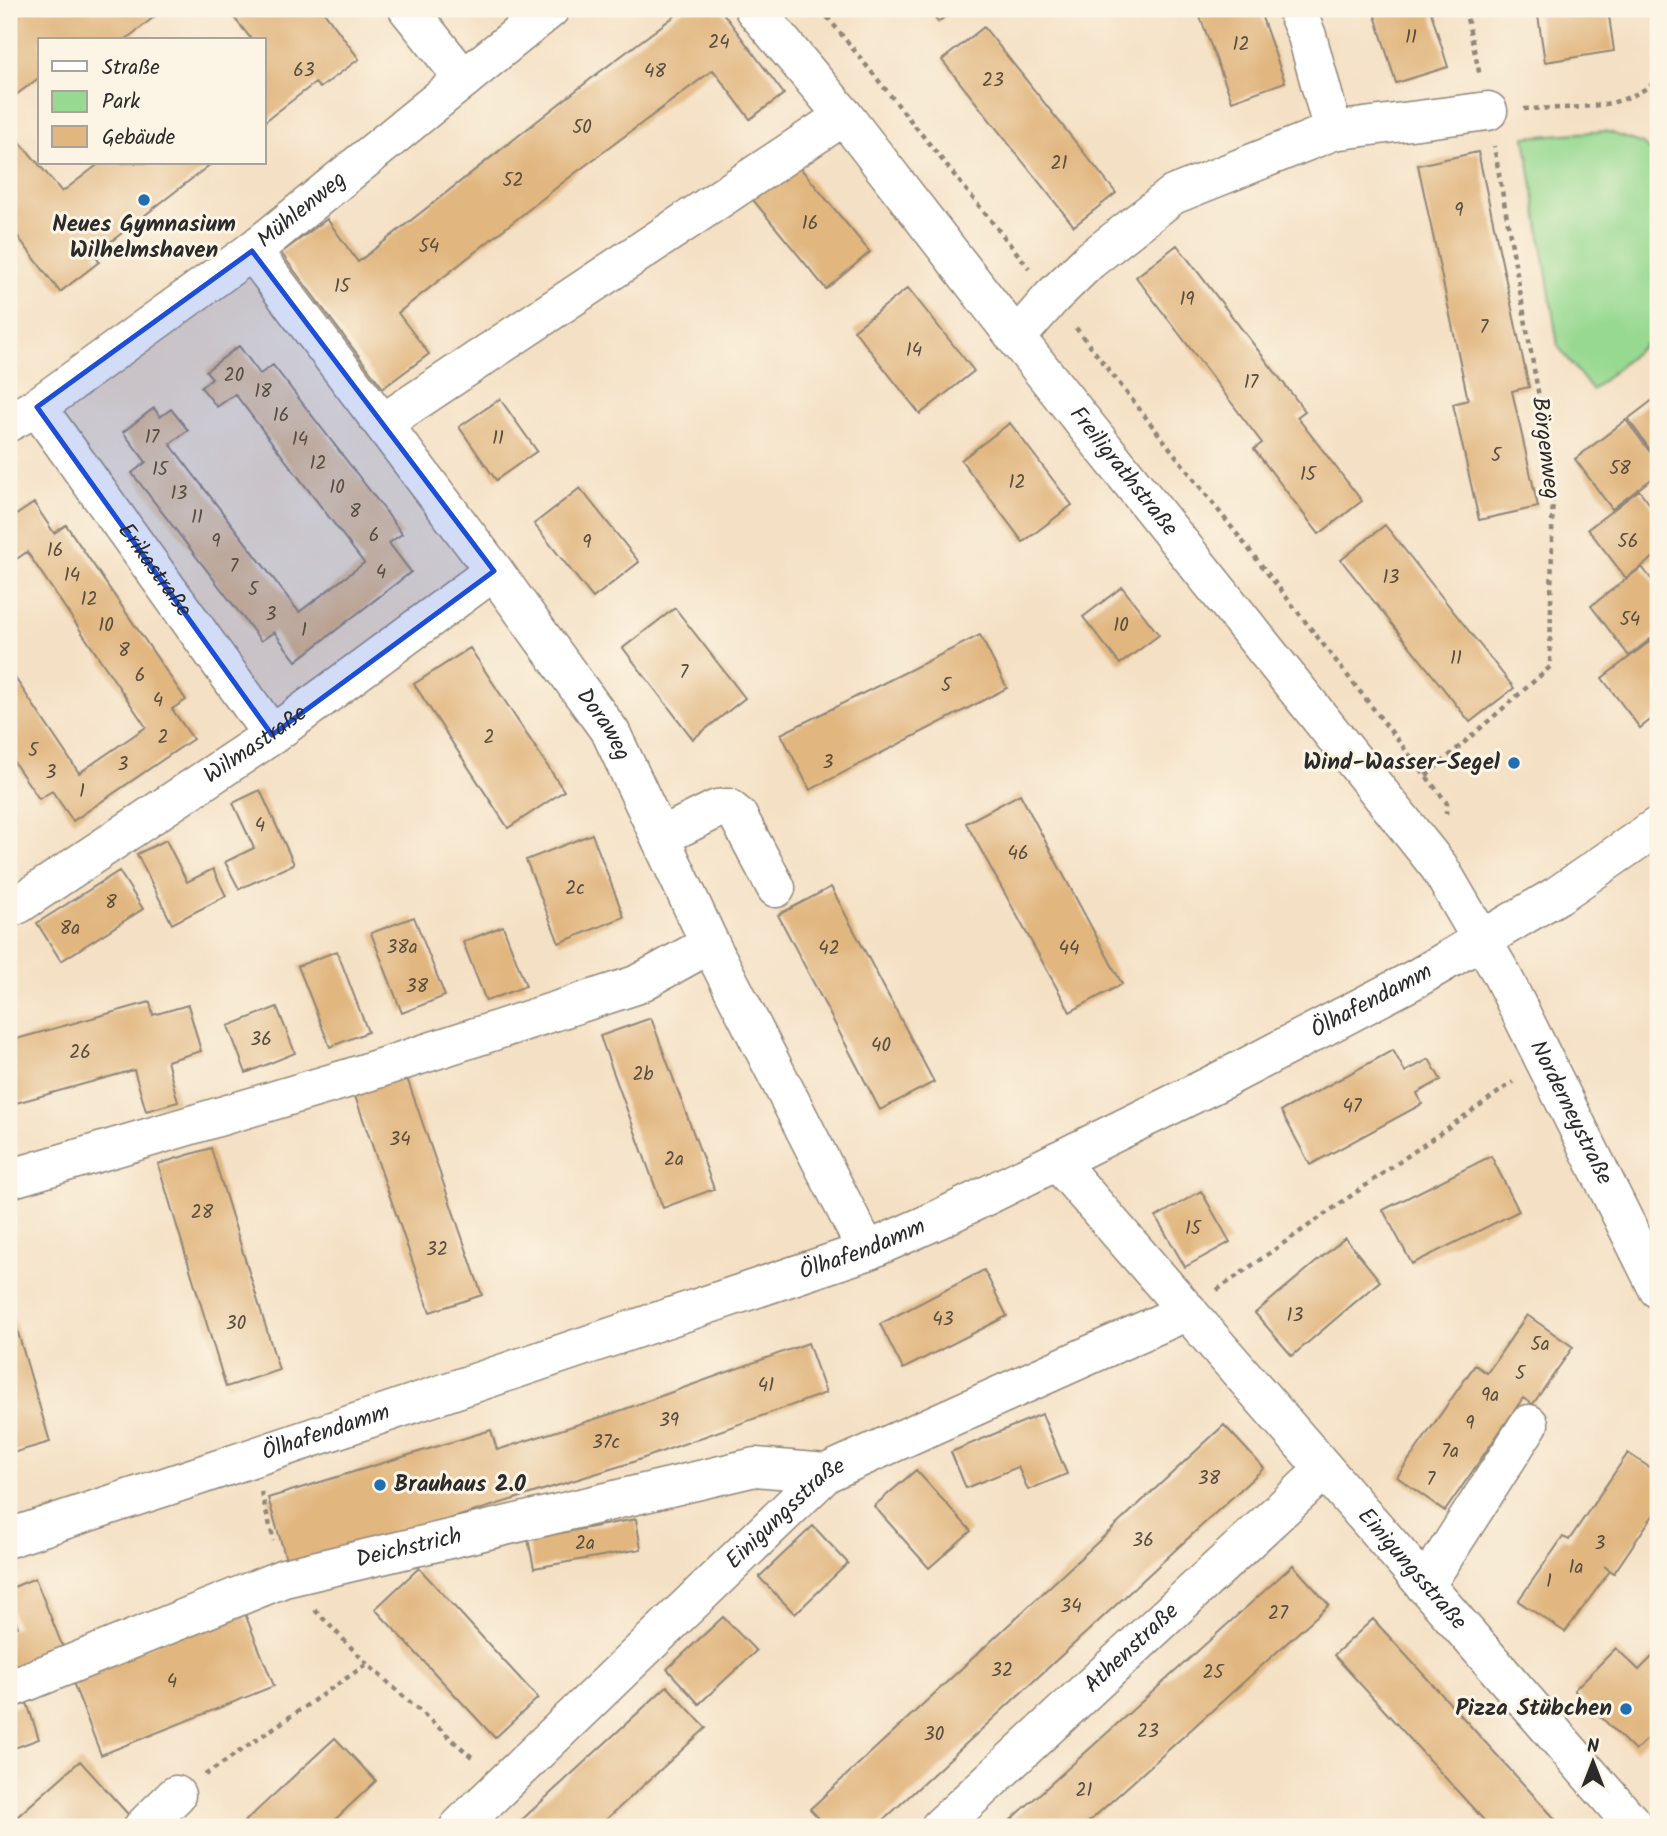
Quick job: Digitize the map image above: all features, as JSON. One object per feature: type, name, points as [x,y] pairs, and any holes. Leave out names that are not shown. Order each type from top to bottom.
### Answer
[{"type":"street","points":[[408,9],[464,79]]},
{"type":"street","name":"Mühlenweg","points":[[23,414],[252,251],[550,9]]},
{"type":"street","name":"Freiligrathstraße","points":[[754,9],[844,116],[1016,338],[1439,867],[1483,939]]},
{"type":"street","points":[[1296,9],[1307,36],[1333,131]]},
{"type":"street","points":[[1016,338],[1089,261],[1173,195],[1333,131],[1488,111]]},
{"type":"street","points":[[383,423],[844,116]]},
{"type":"street","name":"Doraweg","points":[[252,251],[494,571],[611,733],[710,944],[867,1251]]},
{"type":"street","name":"Erikastraße","points":[[23,414],[272,735]]},
{"type":"street","name":"Wilmastraße","points":[[12,899],[272,735],[494,571]]},
{"type":"street","points":[[660,837],[717,809],[728,808],[738,816],[776,888]]},
{"type":"street","name":"Ölhafendamm","points":[[9,1538],[867,1251],[1057,1161],[1417,978],[1558,895],[1658,826]]},
{"type":"street","name":"Norderneystraße","points":[[1483,939],[1658,1289]]},
{"type":"street","points":[[9,1179],[346,1079],[636,985],[710,944]]},
{"type":"street","name":"Einigungsstraße","points":[[1057,1161],[1635,1827]]},
{"type":"street","name":"Einigungsstraße","points":[[459,1827],[826,1473],[1188,1311]]},
{"type":"street","points":[[1425,1586],[1530,1424]]},
{"type":"street","name":"Deichstrich","points":[[9,1689],[284,1578],[755,1466],[826,1473]]},
{"type":"street","name":"Athenstraße","points":[[940,1827],[1324,1469]]},
{"type":"street","points":[[143,1827],[176,1795]]},
{"type":"street","points":[[1653,1827],[1658,1822]]},
{"type":"path","points":[[821,9],[1052,297],[1447,803],[1439,867]]},
{"type":"path","name":"Börgenweg","points":[[1426,776],[1550,667],[1553,475],[1488,111],[1465,9]]},
{"type":"path","points":[[1488,111],[1602,105],[1644,92],[1658,79]]},
{"type":"path","points":[[1188,1311],[1508,1085],[1545,1064]]},
{"type":"path","points":[[252,1457],[284,1578],[367,1664],[504,1785]]},
{"type":"path","points":[[176,1795],[367,1664]]},
{"type":"highlighted area","points":[[252,251],[494,571],[272,735],[37,407]]},
{"type":"green space","points":[[1606,131],[1643,144],[1658,160],[1658,333],[1592,390],[1558,346],[1525,137]]},
{"type":"building","points":[[9,9],[164,9],[128,38],[38,38],[38,78],[9,100]]},
{"type":"building","points":[[227,9],[322,9],[359,59],[320,88],[315,83],[266,120],[266,38],[250,38]]},
{"type":"building","points":[[684,9],[720,9],[784,94],[750,119],[713,70],[566,180],[398,313],[429,354],[383,388],[281,253],[327,219],[358,262]]},
{"type":"building","points":[[928,9],[955,9],[938,22]]},
{"type":"building","points":[[1197,9],[1259,9],[1285,82],[1232,101]]},
{"type":"building","points":[[1373,9],[1430,9],[1448,67],[1396,83]]},
{"type":"building","points":[[1537,9],[1608,9],[1614,51],[1545,62]]},
{"type":"building","points":[[984,27],[1116,193],[1074,226],[942,60]]},
{"type":"building","points":[[9,129],[62,192],[99,164],[211,164],[95,254],[99,262],[60,292],[9,225]]},
{"type":"building","points":[[1478,152],[1529,387],[1512,391],[1538,507],[1479,520],[1453,404],[1468,400],[1418,165]]},
{"type":"building","points":[[793,159],[870,252],[826,289],[749,195]]},
{"type":"building","points":[[1177,245],[1305,411],[1297,417],[1362,501],[1319,534],[1254,449],[1262,443],[1136,277]]},
{"type":"building","points":[[908,288],[974,371],[920,414],[854,330]]},
{"type":"building","points":[[239,346],[260,374],[273,365],[384,509],[402,534],[389,543],[411,572],[296,661],[274,632],[261,641],[132,473],[146,462],[123,432],[154,408],[160,417],[171,409],[188,430],[170,444],[299,612],[364,563],[235,394],[217,407],[201,387],[212,378],[206,371]]},
{"type":"building","points":[[1658,396],[1658,460],[1628,419]]},
{"type":"building","points":[[500,399],[537,451],[496,480],[459,427]]},
{"type":"building","points":[[1626,420],[1658,463],[1658,474],[1612,509],[1575,459]]},
{"type":"building","points":[[1010,423],[1072,505],[1023,542],[961,460]]},
{"type":"building","points":[[580,488],[639,562],[593,598],[534,524]]},
{"type":"building","points":[[1639,490],[1658,515],[1658,554],[1626,578],[1588,529]]},
{"type":"building","points":[[34,503],[54,533],[66,525],[186,700],[172,709],[193,739],[73,821],[52,791],[39,799],[9,755],[9,669],[79,773],[146,727],[27,552],[9,564],[9,520]]},
{"type":"building","points":[[1385,525],[1514,688],[1470,722],[1341,560]]},
{"type":"building","points":[[1642,567],[1658,588],[1658,633],[1629,656],[1591,606]]},
{"type":"building","points":[[1122,587],[1159,635],[1120,664],[1083,617]]},
{"type":"building","points":[[675,608],[745,698],[693,739],[623,648]]},
{"type":"building","points":[[980,635],[1007,688],[810,790],[781,734]]},
{"type":"building","points":[[1653,639],[1658,646],[1658,714],[1640,728],[1602,678]]},
{"type":"building","points":[[470,648],[564,791],[508,828],[414,684]]},
{"type":"building","points":[[260,790],[294,864],[239,889],[225,862],[254,848],[233,803]]},
{"type":"building","points":[[1020,794],[1122,984],[1070,1012],[966,823]]},
{"type":"building","points":[[592,834],[624,917],[559,943],[526,860]]},
{"type":"building","points":[[166,840],[187,882],[213,869],[226,896],[172,924],[137,854]]},
{"type":"building","points":[[119,871],[143,909],[61,961],[37,923]]},
{"type":"building","points":[[831,887],[934,1082],[880,1110],[778,915]]},
{"type":"building","points":[[414,917],[445,996],[402,1013],[371,933]]},
{"type":"building","points":[[503,926],[526,986],[486,1001],[463,942]]},
{"type":"building","points":[[337,951],[368,1032],[330,1047],[298,966]]},
{"type":"building","points":[[150,1002],[153,1015],[188,1005],[201,1051],[167,1061],[178,1102],[146,1111],[134,1070],[9,1105],[9,1041]]},
{"type":"building","points":[[277,1007],[295,1053],[246,1073],[228,1026]]},
{"type":"building","points":[[651,1018],[714,1189],[663,1208],[600,1036]]},
{"type":"building","points":[[1393,1050],[1405,1072],[1429,1059],[1441,1080],[1417,1093],[1422,1104],[1310,1165],[1281,1111]]},
{"type":"building","points":[[406,1075],[482,1295],[430,1312],[354,1093]]},
{"type":"building","points":[[211,1148],[279,1370],[226,1387],[158,1164]]},
{"type":"building","points":[[1491,1156],[1519,1211],[1412,1264],[1383,1210]]},
{"type":"building","points":[[1201,1191],[1230,1242],[1185,1267],[1156,1217]]},
{"type":"building","points":[[1345,1238],[1380,1281],[1292,1356],[1255,1313]]},
{"type":"building","points":[[984,1270],[1007,1316],[903,1369],[880,1324]]},
{"type":"building","points":[[9,1302],[50,1442],[9,1454]]},
{"type":"building","points":[[1527,1315],[1573,1347],[1533,1404],[1523,1398],[1445,1511],[1397,1477],[1475,1365],[1487,1373]]},
{"type":"building","points":[[808,1343],[826,1393],[630,1463],[289,1569],[268,1498],[491,1430],[497,1450],[614,1413]]},
{"type":"building","points":[[1042,1414],[1067,1474],[1028,1490],[1018,1467],[966,1488],[951,1452]]},
{"type":"building","points":[[1224,1425],[1264,1468],[876,1827],[827,1827],[810,1809]]},
{"type":"building","points":[[1628,1453],[1658,1473],[1658,1508],[1614,1573],[1604,1566],[1610,1571],[1565,1632],[1518,1601],[1563,1537],[1569,1540]]},
{"type":"building","points":[[916,1470],[971,1531],[929,1568],[874,1506]]},
{"type":"building","points":[[636,1519],[641,1549],[534,1568],[528,1539]]},
{"type":"building","points":[[813,1526],[848,1563],[795,1614],[759,1577]]},
{"type":"building","points":[[1293,1565],[1329,1605],[1083,1827],[1003,1827]]},
{"type":"building","points":[[419,1568],[538,1698],[495,1738],[375,1609]]},
{"type":"building","points":[[35,1578],[64,1650],[9,1672],[9,1630],[18,1627],[9,1604],[9,1589]]},
{"type":"building","points":[[243,1609],[274,1686],[101,1755],[71,1677]]},
{"type":"building","points":[[723,1617],[756,1651],[699,1704],[667,1669]]},
{"type":"building","points":[[1373,1619],[1557,1821],[1550,1827],[1490,1827],[1334,1655]]},
{"type":"building","name":"Pizza Stübchen","points":[[1616,1648],[1639,1670],[1658,1651],[1658,1728],[1635,1751],[1574,1690]]},
{"type":"building","points":[[667,1686],[706,1728],[598,1827],[514,1827]]},
{"type":"building","points":[[27,1703],[39,1739],[9,1750],[9,1709]]},
{"type":"building","points":[[335,1738],[376,1781],[327,1827],[239,1827]]},
{"type":"building","points":[[80,1761],[136,1823],[131,1827],[9,1827],[9,1824]]},
{"type":"place","name":"Neues Gymnasium Wilhelmshaven","points":[[144,200]]},
{"type":"place","name":"Wind-Wasser-Segel","points":[[1514,763]]},
{"type":"place","name":"Brauhaus 2.0","points":[[380,1485]]},
{"type":"place","name":"Pizza Stübchen","points":[[1626,1709]]}]
